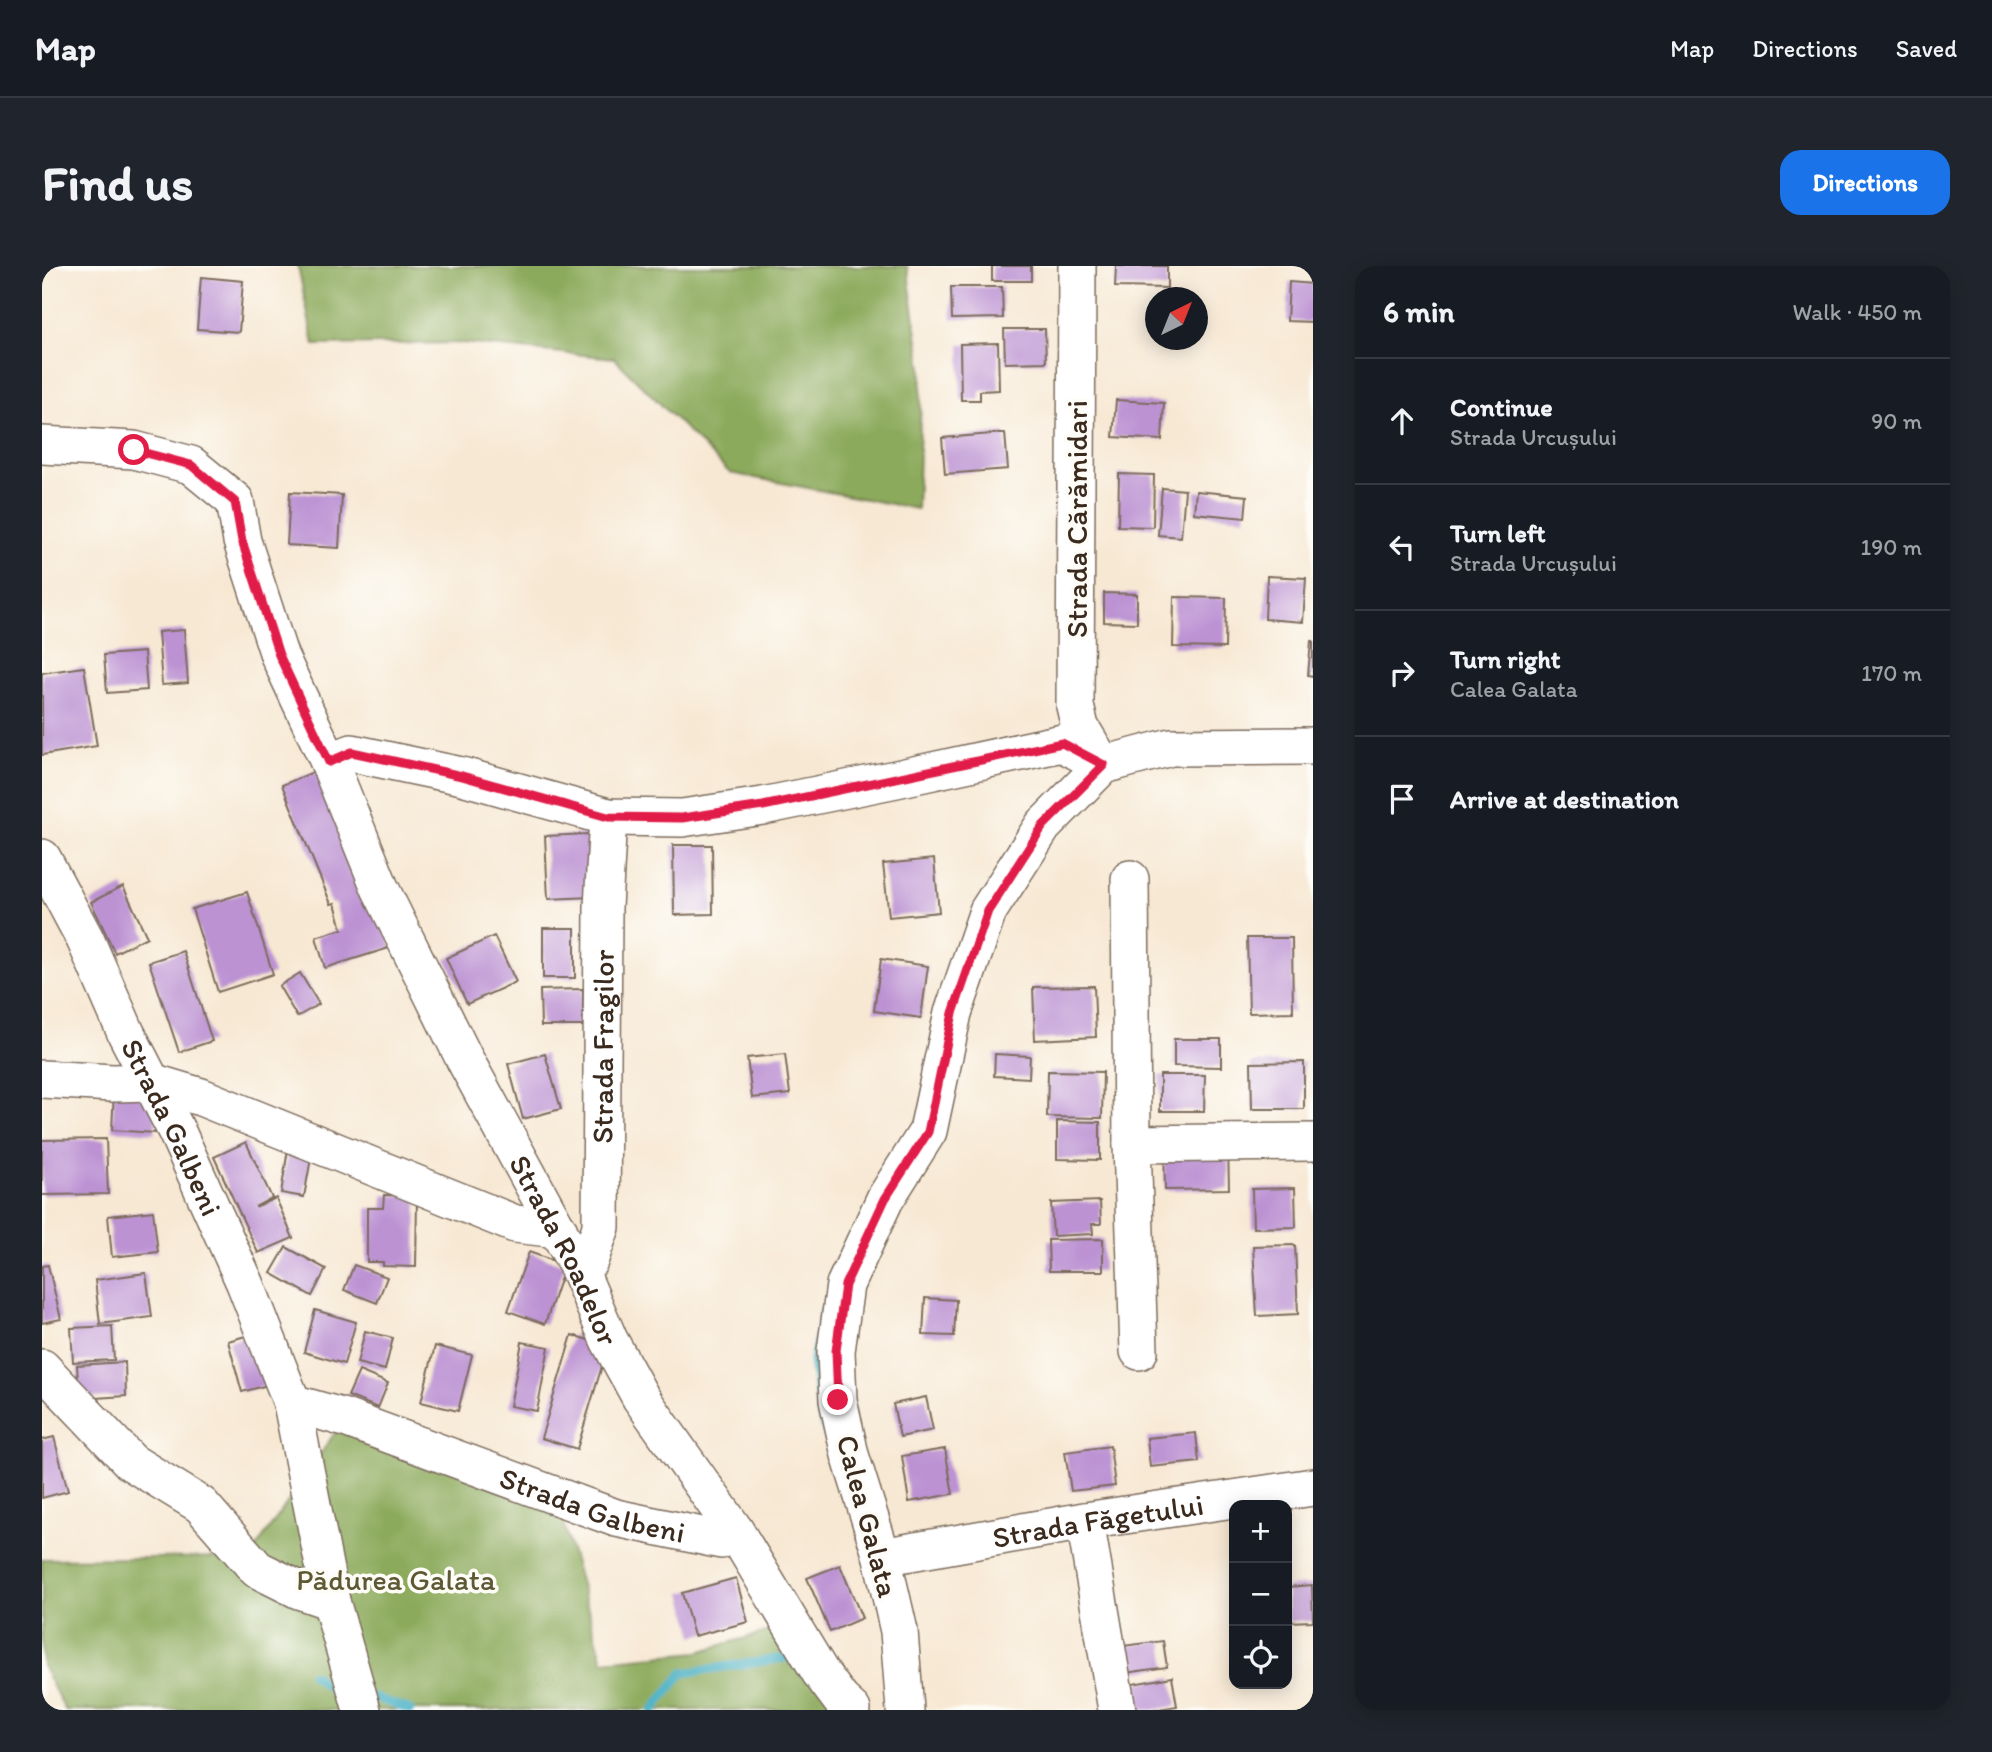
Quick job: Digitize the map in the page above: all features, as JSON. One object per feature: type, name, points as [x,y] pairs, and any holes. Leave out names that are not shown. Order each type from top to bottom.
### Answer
[{"type":"street","name":"Strada Cărămidari","points":[[1077,266],[1075,706],[1080,727],[1104,765]]},
{"type":"street","name":"Strada Roadelor","points":[[42,445],[134,450],[191,465],[235,502],[242,541],[279,655],[329,762],[380,888],[464,1058],[578,1267],[609,1340],[641,1398],[735,1531],[820,1672],[852,1710]]},
{"type":"street","points":[[329,762],[352,752],[462,776],[608,817],[682,818],[750,808],[1062,743],[1104,765]]},
{"type":"street","name":"Calea Galata","points":[[905,1710],[899,1631],[883,1557],[850,1455],[838,1400],[836,1351],[845,1285],[885,1199],[928,1132],[953,1013],[988,911],[1043,826],[1104,765],[1171,747],[1313,747]]},
{"type":"street","name":"Strada Fragilor","points":[[578,1267],[589,1261],[601,1227],[603,907],[608,817]]},
{"type":"street","name":"Strada Galbeni","points":[[42,858],[85,939],[126,1033],[177,1132],[245,1283],[292,1403],[331,1601],[362,1710]]},
{"type":"street","points":[[1130,879],[1132,1144],[1139,1351]]},
{"type":"street","points":[[42,1079],[151,1082],[201,1097],[515,1224],[558,1229]]},
{"type":"street","points":[[1132,1144],[1313,1142]]},
{"type":"street","points":[[42,1368],[131,1462],[201,1504],[257,1569],[299,1590],[331,1601]]},
{"type":"street","name":"Strada Galbeni","points":[[292,1403],[345,1418],[616,1518],[721,1540],[735,1531]]},
{"type":"street","name":"Strada Făgetului","points":[[883,1557],[1085,1521],[1313,1487]]},
{"type":"street","points":[[1085,1521],[1117,1710]]},
{"type":"green space","points":[[298,266],[907,266],[922,368],[917,509],[730,473],[614,358],[461,343],[314,345]]},
{"type":"green space","name":"Pădurea Galata","points":[[345,1418],[557,1501],[603,1661],[698,1652],[783,1627],[842,1710],[65,1710],[42,1665],[42,1559],[250,1557]]},
{"type":"building","points":[[992,266],[1031,266],[1031,281],[992,281]]},
{"type":"building","points":[[1116,266],[1167,266],[1167,287],[1115,287]]},
{"type":"building","points":[[201,277],[243,281],[239,332],[197,329]]},
{"type":"building","points":[[1289,282],[1313,284],[1313,322],[1287,321]]},
{"type":"building","points":[[951,287],[1002,287],[1003,318],[952,319]]},
{"type":"building","points":[[1004,329],[1045,329],[1046,362],[1005,363]]},
{"type":"building","points":[[998,343],[999,390],[980,391],[980,400],[961,400],[960,344]]},
{"type":"building","points":[[1116,400],[1164,403],[1162,440],[1113,437]]},
{"type":"building","points":[[1005,433],[1008,469],[945,474],[942,438]]},
{"type":"building","points":[[1119,474],[1154,475],[1153,527],[1118,526]]},
{"type":"building","points":[[1162,488],[1185,490],[1181,537],[1158,535]]},
{"type":"building","points":[[1196,491],[1247,496],[1245,518],[1194,513]]},
{"type":"building","points":[[290,492],[342,495],[339,548],[287,545]]},
{"type":"building","points":[[1267,576],[1306,578],[1303,622],[1265,619]]},
{"type":"building","points":[[1104,593],[1137,594],[1137,623],[1104,622]]},
{"type":"building","points":[[1174,597],[1226,598],[1225,648],[1173,647]]},
{"type":"building","points":[[184,630],[188,683],[162,685],[158,632]]},
{"type":"building","points":[[1313,641],[1313,676],[1308,675]]},
{"type":"building","points":[[144,652],[147,690],[107,693],[104,655]]},
{"type":"building","points":[[84,667],[97,746],[42,755],[42,673]]},
{"type":"building","points":[[325,767],[392,947],[325,968],[316,937],[342,929],[335,903],[331,904],[282,785]]},
{"type":"building","points":[[589,834],[592,897],[548,899],[545,836]]},
{"type":"building","points":[[673,845],[712,845],[713,914],[674,915]]},
{"type":"building","points":[[934,859],[939,912],[889,917],[883,864]]},
{"type":"building","points":[[123,886],[147,937],[115,953],[91,902]]},
{"type":"building","points":[[247,892],[273,974],[218,992],[192,909]]},
{"type":"building","points":[[543,928],[575,928],[575,978],[543,978]]},
{"type":"building","points":[[494,936],[516,982],[467,1004],[446,958]]},
{"type":"building","points":[[1247,938],[1292,938],[1293,1012],[1249,1013]]},
{"type":"building","points":[[183,951],[212,1041],[179,1052],[149,962]]},
{"type":"building","points":[[881,959],[928,966],[921,1018],[874,1011]]},
{"type":"building","points":[[300,973],[319,1004],[297,1017],[279,986]]},
{"type":"building","points":[[1094,986],[1096,1037],[1035,1040],[1033,987]]},
{"type":"building","points":[[583,989],[583,1026],[541,1026],[540,990]]},
{"type":"building","points":[[1174,1039],[1221,1039],[1221,1067],[1174,1066]]},
{"type":"building","points":[[545,1054],[561,1109],[523,1119],[508,1064]]},
{"type":"building","points":[[785,1054],[790,1094],[752,1098],[747,1058]]},
{"type":"building","points":[[995,1054],[1030,1056],[1029,1078],[994,1076]]},
{"type":"building","points":[[1304,1062],[1304,1109],[1252,1109],[1251,1063]]},
{"type":"building","points":[[1048,1071],[1103,1072],[1102,1118],[1047,1117]]},
{"type":"building","points":[[1160,1075],[1205,1075],[1204,1111],[1160,1111]]},
{"type":"building","points":[[114,1091],[157,1094],[155,1133],[112,1130]]},
{"type":"building","points":[[1057,1121],[1100,1122],[1100,1160],[1057,1159]]},
{"type":"building","points":[[106,1139],[108,1194],[42,1195],[42,1140]]},
{"type":"building","points":[[246,1142],[272,1198],[255,1207],[276,1198],[293,1238],[258,1253],[214,1157]]},
{"type":"building","points":[[289,1143],[313,1147],[304,1197],[281,1193]]},
{"type":"building","points":[[1228,1144],[1229,1189],[1165,1190],[1164,1145]]},
{"type":"building","points":[[1295,1188],[1296,1227],[1253,1228],[1252,1189]]},
{"type":"building","points":[[384,1195],[417,1196],[416,1267],[383,1266],[383,1262],[367,1262],[367,1208],[383,1208]]},
{"type":"building","points":[[1100,1201],[1101,1224],[1092,1224],[1093,1234],[1053,1236],[1051,1203]]},
{"type":"building","points":[[153,1211],[158,1252],[112,1257],[108,1216]]},
{"type":"building","points":[[1103,1239],[1103,1271],[1049,1271],[1048,1240]]},
{"type":"building","points":[[1295,1245],[1298,1314],[1257,1316],[1253,1246]]},
{"type":"building","points":[[286,1247],[326,1269],[312,1296],[271,1273]]},
{"type":"building","points":[[529,1252],[565,1265],[545,1324],[508,1311]]},
{"type":"building","points":[[48,1265],[61,1319],[42,1323],[42,1266]]},
{"type":"building","points":[[354,1265],[387,1277],[377,1303],[344,1290]]},
{"type":"building","points":[[146,1273],[152,1317],[100,1324],[95,1280]]},
{"type":"building","points":[[925,1298],[956,1300],[954,1336],[923,1335]]},
{"type":"building","points":[[315,1310],[356,1322],[344,1364],[304,1352]]},
{"type":"building","points":[[112,1326],[114,1360],[73,1362],[71,1328]]},
{"type":"building","points":[[365,1331],[393,1338],[385,1370],[357,1363]]},
{"type":"building","points":[[260,1332],[275,1383],[242,1392],[228,1341]]},
{"type":"building","points":[[572,1335],[608,1346],[577,1449],[541,1438]]},
{"type":"building","points":[[522,1342],[549,1347],[537,1411],[510,1406]]},
{"type":"building","points":[[435,1346],[472,1355],[458,1411],[421,1402]]},
{"type":"building","points":[[125,1362],[126,1396],[79,1399],[77,1365]]},
{"type":"building","points":[[359,1371],[388,1383],[378,1408],[348,1396]]},
{"type":"building","points":[[926,1397],[933,1430],[900,1437],[893,1404]]},
{"type":"building","points":[[1196,1433],[1199,1462],[1150,1467],[1147,1438]]},
{"type":"building","points":[[54,1437],[68,1491],[42,1498],[42,1440]]},
{"type":"building","points":[[1110,1446],[1115,1486],[1071,1491],[1065,1452]]},
{"type":"building","points":[[945,1449],[953,1494],[909,1502],[902,1456]]},
{"type":"building","points":[[840,1565],[862,1618],[830,1632],[807,1578]]},
{"type":"building","points":[[736,1578],[748,1622],[694,1636],[682,1593]]},
{"type":"building","points":[[1312,1585],[1313,1621],[1292,1622],[1292,1587]]},
{"type":"building","points":[[1163,1641],[1167,1667],[1125,1673],[1122,1646]]},
{"type":"building","points":[[1172,1677],[1177,1706],[1132,1710],[1127,1685]]},
{"type":"waterway","points":[[824,1311],[813,1360],[821,1417],[829,1438]]},
{"type":"waterway","points":[[653,1710],[683,1673],[798,1656]]},
{"type":"waterway","points":[[312,1674],[346,1702]]},
{"type":"waterway","points":[[373,1697],[410,1710]]},
{"type":"route","points":[[134,450],[191,465],[235,502],[242,541],[279,655],[329,762],[352,752],[462,776],[608,817],[682,818],[763,806],[1062,743],[1104,765],[1043,826],[988,911],[953,1013],[928,1132],[885,1199],[845,1285],[836,1351],[838,1400]]}]
